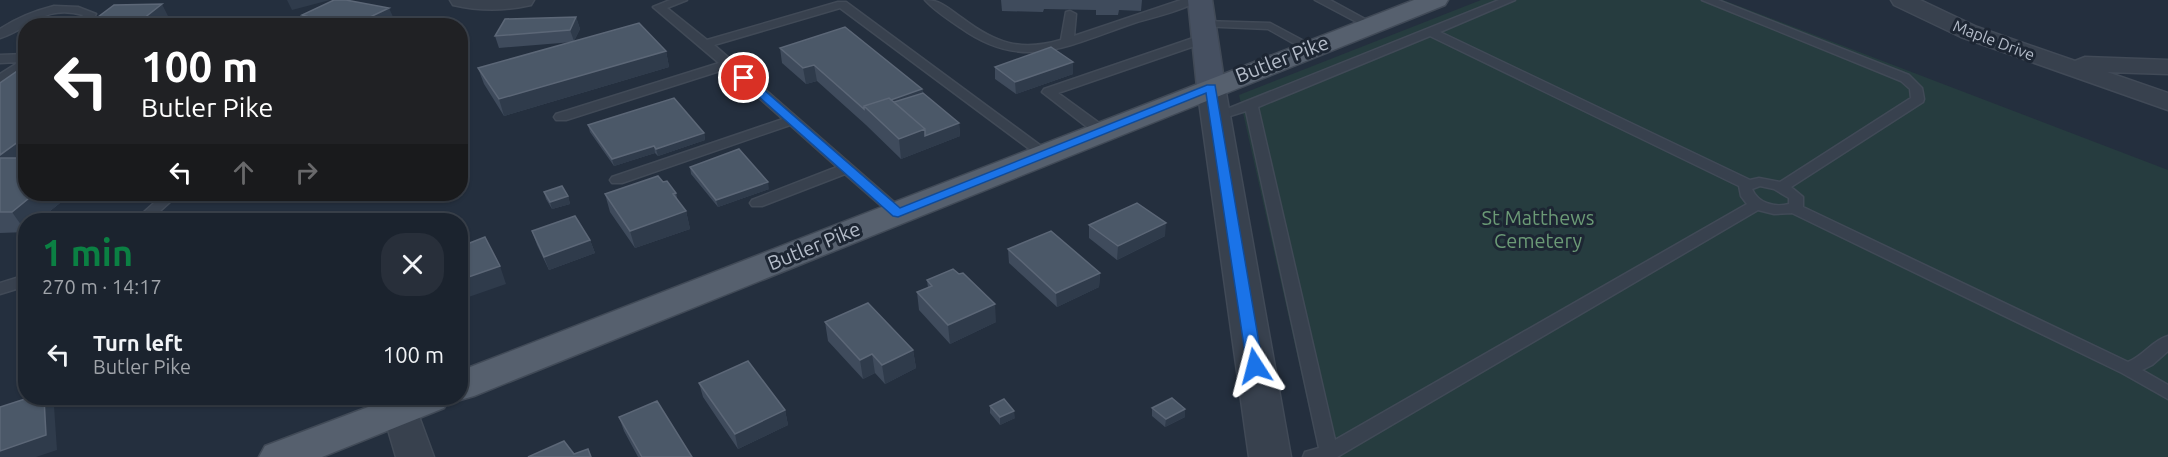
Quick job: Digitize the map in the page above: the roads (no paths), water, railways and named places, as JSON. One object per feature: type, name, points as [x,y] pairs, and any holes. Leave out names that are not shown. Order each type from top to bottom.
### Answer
[{"type":"main road","name":"Butler Pike","points":[[468,383],[1101,131],[1212,102],[1311,48],[1427,1]]},
{"type":"main road","points":[[1203,20],[1212,102]]},
{"type":"main road","points":[[280,457],[410,405]]},
{"type":"street","points":[[461,0],[484,4],[523,0]]},
{"type":"street","name":"Maple Drive","points":[[1902,0],[1968,32],[2168,102]]},
{"type":"street","name":"Maple Drive","points":[[2055,62],[2168,67]]},
{"type":"street","points":[[1212,102],[1270,457]]},
{"type":"street","points":[[415,405],[415,457]]},
{"type":"lane","points":[[681,0],[659,7],[705,44],[898,213]]},
{"type":"lane","points":[[931,0],[991,44],[1021,51],[1054,47],[1192,0]]},
{"type":"lane","points":[[1321,0],[1370,25]]},
{"type":"lane","points":[[1212,102],[1251,105],[1509,0]]},
{"type":"lane","points":[[1708,0],[1905,78],[1916,88],[1918,99],[1782,187]]},
{"type":"lane","points":[[705,44],[842,4],[1045,154]]},
{"type":"lane","points":[[25,18],[47,10],[77,9],[90,15],[87,18]]},
{"type":"lane","points":[[1067,42],[1070,14]]},
{"type":"lane","points":[[1101,131],[1048,92],[1203,20],[1270,26],[1311,48]]},
{"type":"lane","points":[[0,34],[18,23]]},
{"type":"lane","points":[[1431,32],[1749,184],[1767,183],[1782,187],[1796,197],[1797,202],[1794,208]]},
{"type":"lane","points":[[0,59],[18,58]]},
{"type":"lane","points":[[561,117],[728,64]]},
{"type":"lane","points":[[0,80],[18,68]]},
{"type":"lane","points":[[1251,105],[1329,453]]},
{"type":"lane","points":[[617,180],[792,120]]},
{"type":"lane","points":[[757,203],[847,168]]},
{"type":"lane","points":[[1749,184],[1745,193],[1758,204],[1778,210],[1794,208],[2128,369],[2168,393]]},
{"type":"lane","points":[[150,213],[164,201]]},
{"type":"lane","points":[[1312,457],[1329,453],[1758,204]]},
{"type":"lane","points":[[0,289],[18,283]]},
{"type":"lane","points":[[2128,369],[2146,361],[2168,342]]},
{"type":"park label","name":"St Matthews Cemetery","points":[[1538,230]]}]
